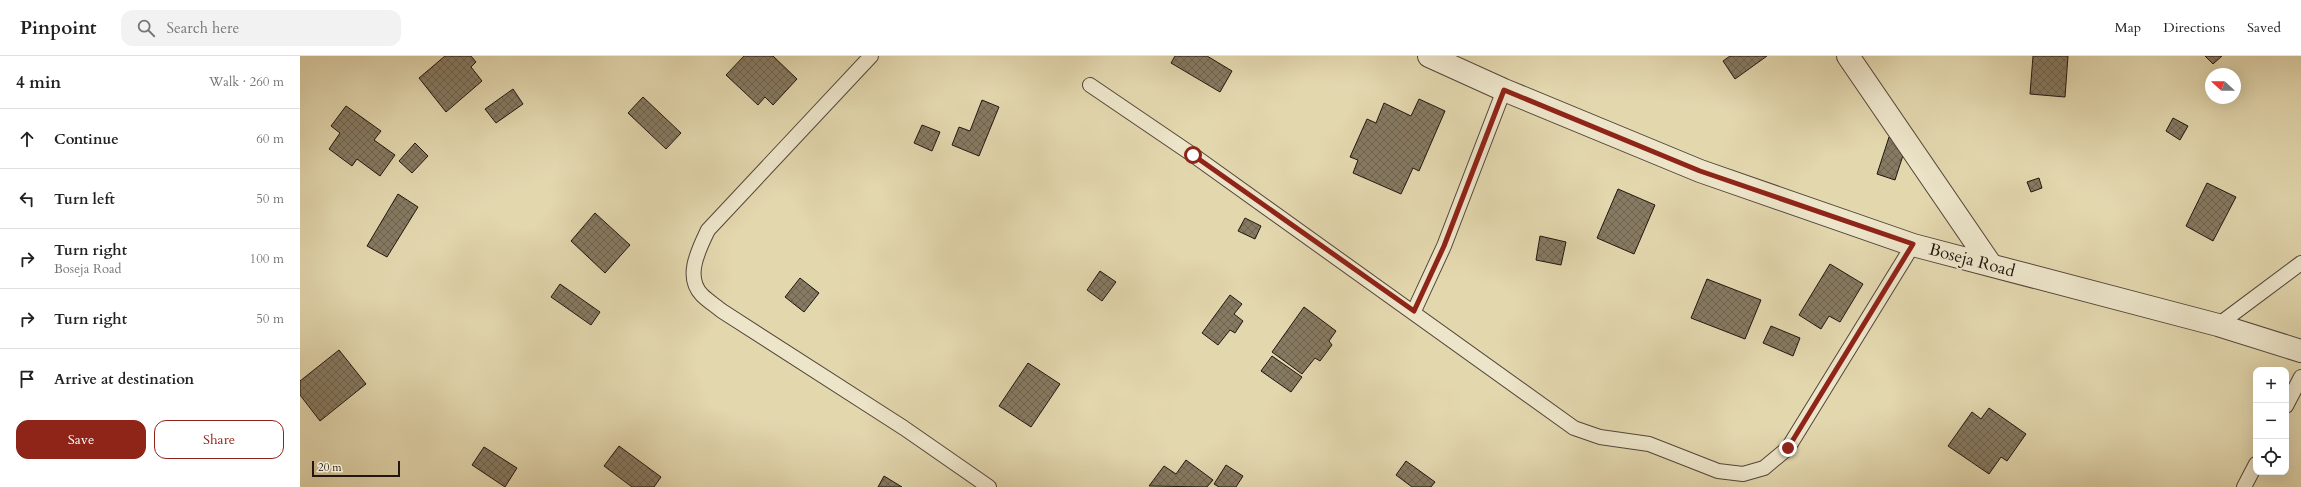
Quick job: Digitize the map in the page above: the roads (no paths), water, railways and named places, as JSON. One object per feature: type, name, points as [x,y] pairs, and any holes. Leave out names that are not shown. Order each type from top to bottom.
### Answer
[{"type":"street","name":"Boseja Road","points":[[1429,56],[1504,90],[1700,171],[1913,244],[2218,325],[2301,351]]},
{"type":"street","points":[[1848,56],[1991,265]]},
{"type":"lane","points":[[871,56],[708,230],[696,254],[694,277],[701,294],[722,311],[904,428],[990,487]]},
{"type":"lane","points":[[1090,85],[1193,155],[1414,311],[1574,428],[1600,437],[1649,444],[1718,471],[1742,474],[1764,468],[1788,448],[1913,244]]},
{"type":"lane","points":[[1414,311],[1444,246],[1504,90]]},
{"type":"lane","points":[[2218,325],[2301,263]]},
{"type":"lane","points":[[2288,403],[2301,377]]},
{"type":"lane","points":[[2244,487],[2253,470]]}]
